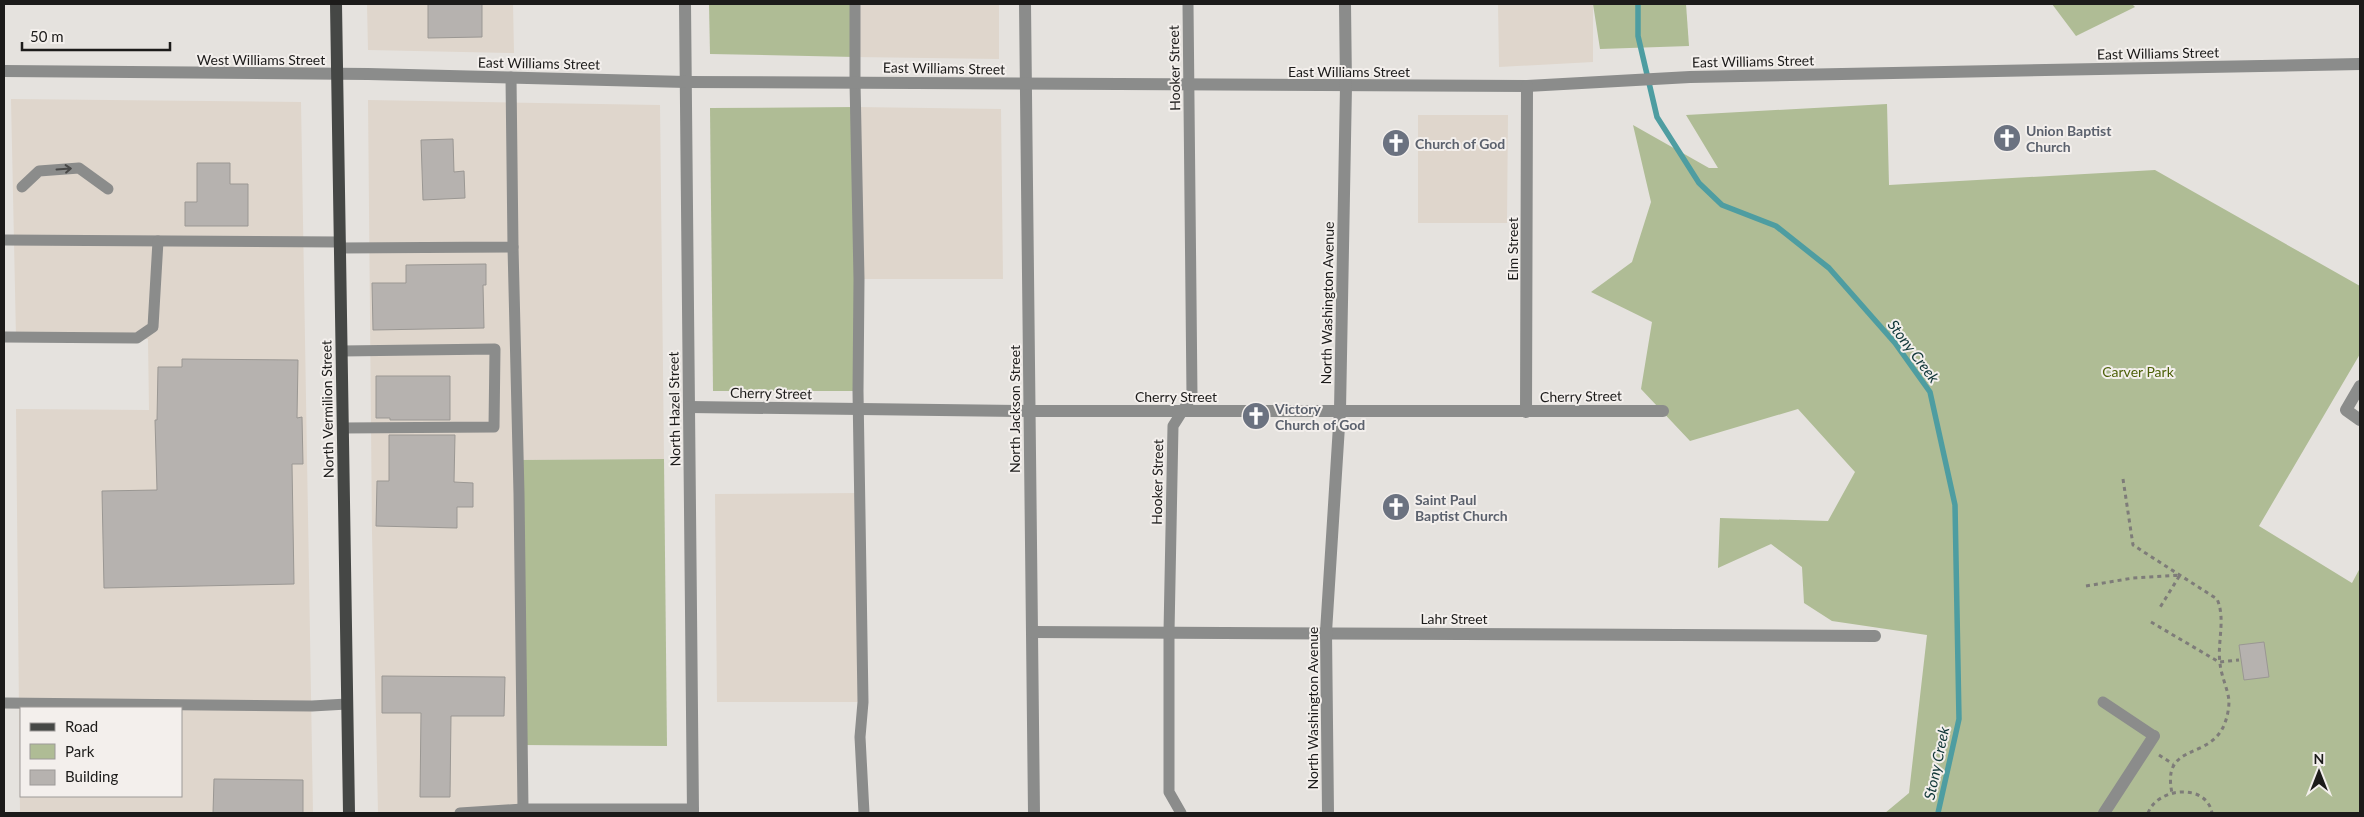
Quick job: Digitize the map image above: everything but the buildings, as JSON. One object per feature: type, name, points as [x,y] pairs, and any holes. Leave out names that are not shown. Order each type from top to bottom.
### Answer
[{"type":"main road","name":"North Vermilion Street","points":[[336,4],[350,813]]},
{"type":"street","name":"North Hazel Street","points":[[685,4],[693,811]]},
{"type":"street","name":"North Jackson Street","points":[[1025,4],[1028,411],[1034,813]]},
{"type":"street","name":"North Washington Avenue","points":[[1328,813],[1326,632],[1340,410],[1346,86],[1345,4]]},
{"type":"street","name":"East Williams Street","points":[[337,74],[686,82],[1527,86],[1690,77],[2360,64]]},
{"type":"street","name":"West Williams Street","points":[[4,71],[337,74]]},
{"type":"street","name":"Elm Street","points":[[1526,412],[1527,86]]},
{"type":"street","points":[[2360,386],[2346,410],[2360,420]]},
{"type":"street","name":"Cherry Street","points":[[689,407],[1028,411],[1340,410],[1526,412],[1663,410]]},
{"type":"street","name":"Lahr Street","points":[[1032,632],[1876,636]]},
{"type":"street","points":[[2104,813],[2154,736]]},
{"type":"lane","points":[[856,4],[855,82],[859,279],[858,410],[863,702],[860,737],[864,813]]},
{"type":"lane","name":"Hooker Street","points":[[1180,813],[1169,792],[1169,632],[1173,426],[1192,396],[1188,4]]},
{"type":"lane","points":[[511,77],[523,809]]},
{"type":"lane","points":[[22,187],[39,170],[79,168],[108,189]]},
{"type":"lane","points":[[4,240],[513,247]]},
{"type":"lane","points":[[4,337],[137,338],[153,327],[158,241]]},
{"type":"lane","points":[[342,351],[496,349],[494,427],[343,428]]},
{"type":"lane","points":[[2103,702],[2154,736]]},
{"type":"lane","points":[[4,703],[302,706],[347,704]]},
{"type":"lane","points":[[460,813],[523,809],[693,811]]},
{"type":"path","points":[[2124,478],[2133,545],[2217,598],[2222,617],[2219,662],[2229,700],[2228,714],[2221,730],[2211,742],[2187,752],[2173,764],[2170,778],[2172,793]]},
{"type":"path","points":[[2086,586],[2133,578],[2180,575]]},
{"type":"path","points":[[2159,609],[2180,575]]},
{"type":"path","points":[[2151,622],[2219,662],[2239,660]]},
{"type":"path","points":[[2148,813],[2153,803],[2172,793],[2185,792],[2200,796],[2212,813]]},
{"type":"shaded area","points":[[367,4],[513,4],[514,53],[368,50]]},
{"type":"shaded area","points":[[855,4],[999,4],[999,59],[855,57]]},
{"type":"shaded area","points":[[1498,4],[1593,4],[1593,62],[1499,67]]},
{"type":"shaded area","points":[[11,99],[301,102],[313,813],[20,813],[16,409],[149,410],[148,339],[16,337]]},
{"type":"shaded area","points":[[368,100],[660,105],[664,459],[518,460],[523,813],[378,813],[372,533]]},
{"type":"shaded area","points":[[856,107],[1001,109],[1003,279],[859,279]]},
{"type":"shaded area","points":[[1418,115],[1508,115],[1507,223],[1418,223]]},
{"type":"shaded area","points":[[860,493],[863,702],[717,702],[715,494]]},
{"type":"green space","points":[[709,4],[855,4],[855,57],[710,54]]},
{"type":"green space","points":[[1593,4],[1686,4],[1689,46],[1600,49]]},
{"type":"green space","points":[[2052,4],[2132,4],[2135,7],[2076,36]]},
{"type":"green space","name":"Carver Park","points":[[1887,104],[1889,185],[2155,170],[2360,286],[2360,354],[2259,526],[2352,583],[2360,568],[2360,813],[1885,813],[1909,793],[1927,635],[1832,621],[1804,603],[1802,567],[1771,544],[1718,568],[1720,518],[1828,521],[1855,472],[1798,409],[1690,441],[1641,389],[1652,322],[1591,292],[1632,262],[1651,202],[1633,125],[1709,168],[1718,168],[1686,115]]},
{"type":"green space","points":[[856,107],[858,391],[713,391],[710,108]]},
{"type":"green space","points":[[664,459],[667,746],[522,745],[518,460]]},
{"type":"waterway","name":"Stony Creek","points":[[1638,4],[1638,36],[1657,117],[1699,183],[1722,205],[1776,226],[1829,268],[1895,343],[1930,392],[1955,505],[1959,719],[1938,813]]},
{"type":"place","name":"Union Baptist Church","points":[[2007,138]]},
{"type":"place","name":"Church of God","points":[[1396,143]]},
{"type":"place","name":"Victory Church of God","points":[[1256,416]]},
{"type":"place","name":"Saint Paul Baptist Church","points":[[1396,507]]}]
